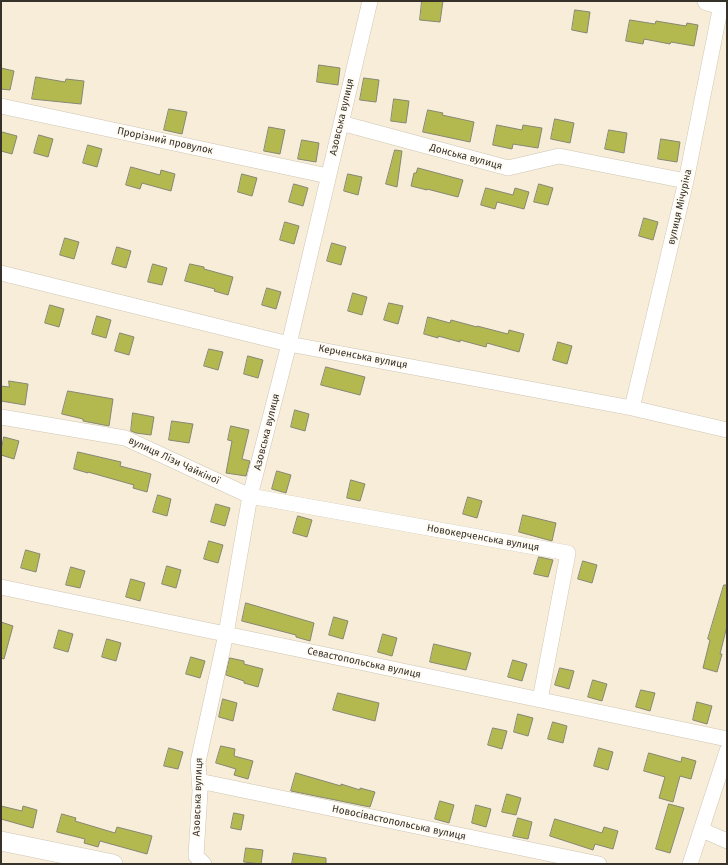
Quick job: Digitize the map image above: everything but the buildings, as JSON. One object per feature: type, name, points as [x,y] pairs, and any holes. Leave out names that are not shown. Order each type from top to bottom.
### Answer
[{"type":"street","name":"Азовська вулиця","points":[[204,864],[196,856],[200,791],[198,762],[226,634],[250,496],[289,344],[370,1]]},
{"type":"street","name":"вулиця Мічуріна","points":[[632,408],[686,181],[718,4]]},
{"type":"street","name":"Прорізний провулок","points":[[1,106],[328,176]]},
{"type":"street","name":"Донська вулиця","points":[[341,123],[508,168],[559,156],[686,181]]},
{"type":"street","name":"Керченська вулиця","points":[[1,273],[289,344],[632,408],[727,430]]},
{"type":"street","name":"вулиця Лізи Чайкіної","points":[[1,417],[125,438],[250,496]]},
{"type":"street","name":"Новокерченська вулиця","points":[[250,496],[568,553],[540,700]]},
{"type":"street","name":"Севастопольська вулиця","points":[[1,587],[727,739]]},
{"type":"street","points":[[690,864],[727,750]]},
{"type":"street","name":"Новосівастопольська вулиця","points":[[199,781],[599,864]]},
{"type":"street","points":[[702,830],[727,841]]},
{"type":"street","points":[[1,840],[113,864]]}]
